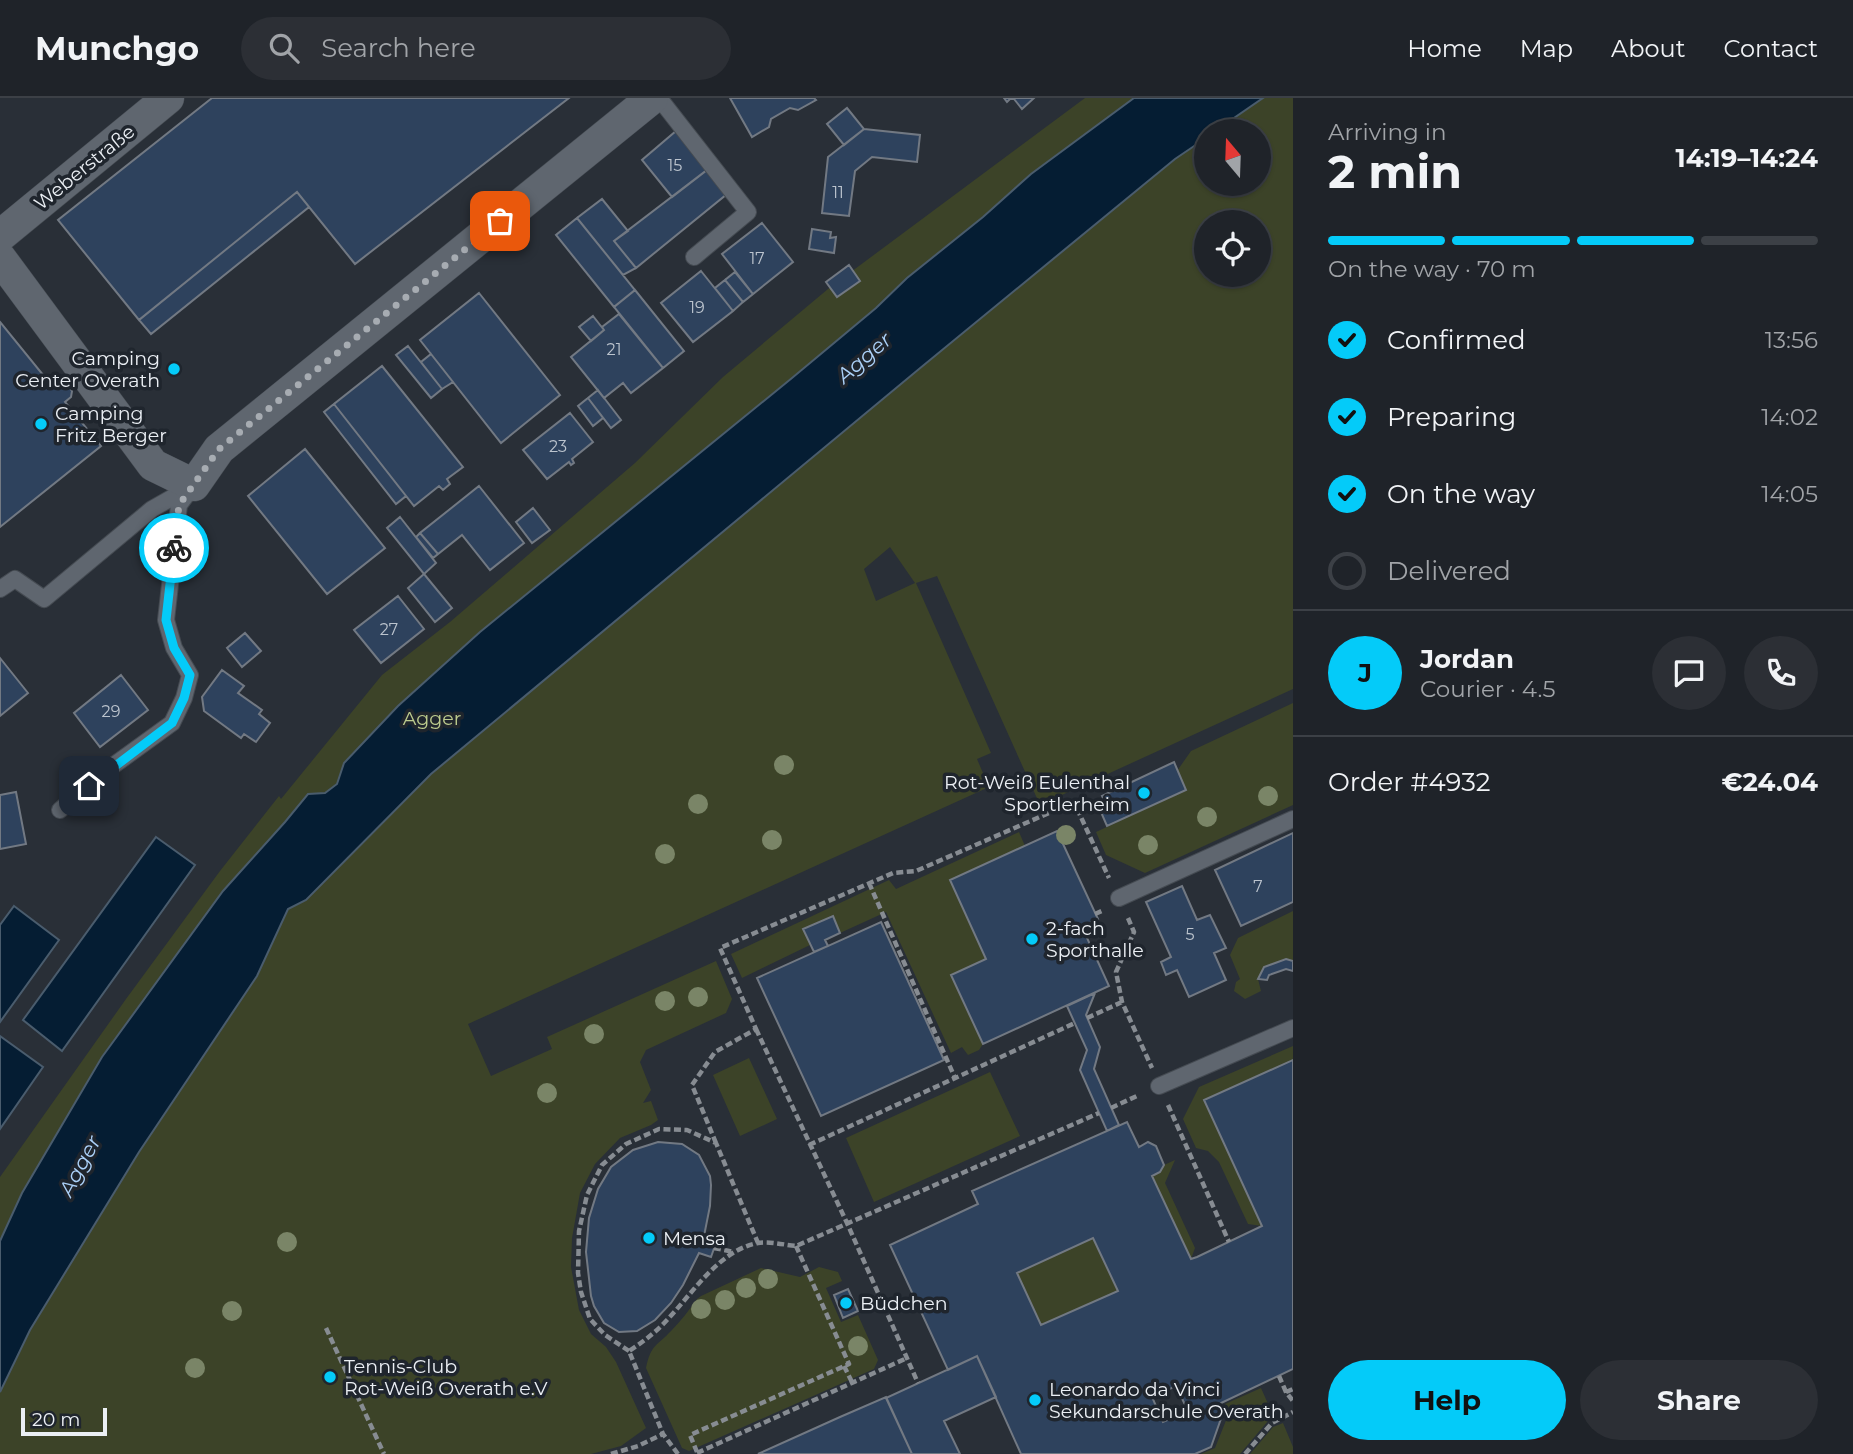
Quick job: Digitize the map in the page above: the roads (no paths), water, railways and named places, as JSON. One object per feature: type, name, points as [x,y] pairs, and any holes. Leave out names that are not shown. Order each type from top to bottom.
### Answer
[{"type":"street","name":"Weberstraße","points":[[0,236],[169,98]]},
{"type":"street","points":[[0,258],[153,465],[194,485],[219,449],[652,98]]},
{"type":"lane","points":[[659,98],[748,212],[694,257]]},
{"type":"lane","points":[[0,589],[15,579],[44,598],[152,509],[194,485]]},
{"type":"lane","points":[[60,810],[172,723],[184,698],[190,675],[174,648],[166,620],[179,505],[194,485]]},
{"type":"lane","points":[[1119,898],[1293,818]]},
{"type":"lane","points":[[1159,1086],[1293,1028]]},
{"type":"water","name":"Agger","points":[[1134,98],[1263,98],[1232,119],[1194,119],[1194,146],[919,369],[431,774],[306,900],[288,909],[257,976],[139,1152],[30,1330],[0,1392],[0,1241],[22,1193],[102,1057],[223,891],[308,794],[325,793],[337,784],[344,763],[398,706],[480,632],[792,378],[1031,174]]},
{"type":"water","points":[[156,837],[195,865],[62,1051],[23,1020]]},
{"type":"water","points":[[14,906],[59,940],[0,1022],[0,925]]},
{"type":"water","points":[[0,1036],[43,1067],[0,1129]]},
{"type":"place","name":"Camping Center Overath","points":[[174,369]]},
{"type":"place","name":"Camping Fritz Berger","points":[[41,424]]},
{"type":"place","name":"Rot-Weiß Eulenthal Sportlerheim","points":[[1144,793]]},
{"type":"place","name":"2-fach Sporthalle","points":[[1032,939]]},
{"type":"place","name":"Mensa","points":[[649,1238]]},
{"type":"place","name":"Büdchen","points":[[846,1303]]},
{"type":"place","name":"Tennis-Club Rot-Weiß Overath e.V","points":[[330,1377]]},
{"type":"place","name":"Leonardo da Vinci Sekundarschule Overath","points":[[1035,1400]]}]
